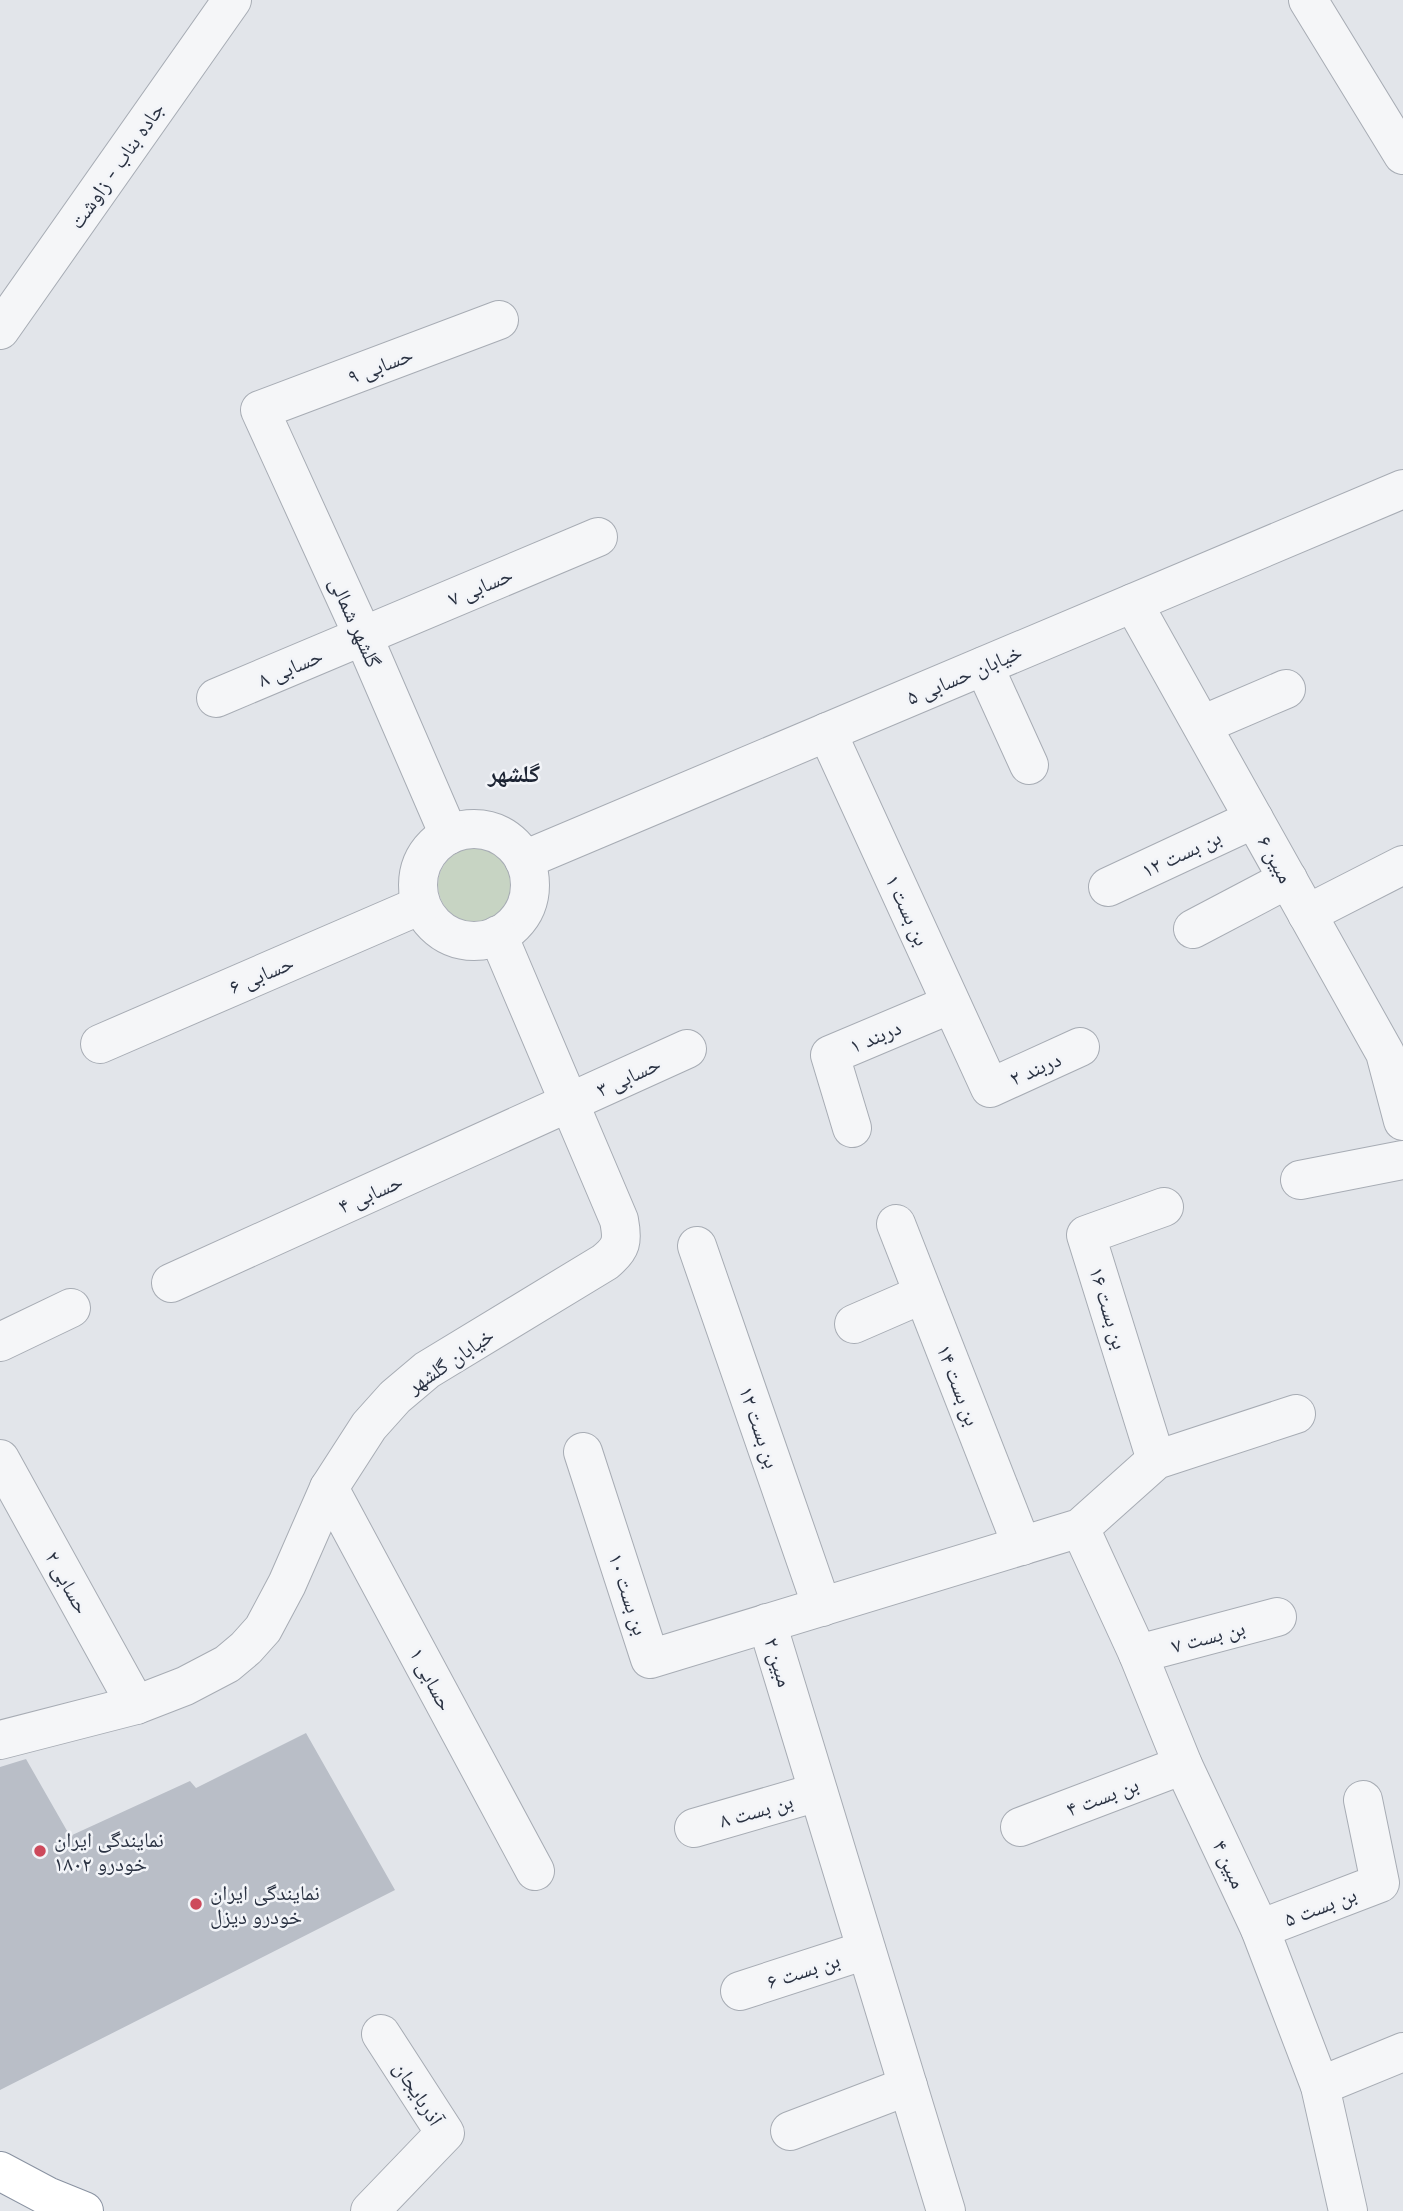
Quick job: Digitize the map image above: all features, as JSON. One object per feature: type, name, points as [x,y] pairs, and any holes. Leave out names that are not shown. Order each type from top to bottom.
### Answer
[{"type":"highway","points":[[0,2171],[47,2196],[83,2211]]},
{"type":"street","name":"جاده بناب - زاوشت","points":[[0,330],[232,0]]},
{"type":"street","points":[[1308,0],[1403,155]]},
{"type":"street","name":"حسابی ۹","points":[[260,410],[499,320]]},
{"type":"street","name":"گلشهر شمالی","points":[[260,410],[363,636],[449,835]]},
{"type":"street","name":"خیابان حسابی ۵","points":[[524,860],[1403,489]]},
{"type":"street","name":"حسابی ۷","points":[[363,636],[598,537]]},
{"type":"street","name":"مبین ۶","points":[[1133,603],[1307,914],[1394,1048],[1403,1121]]},
{"type":"street","name":"حسابی ۸","points":[[216,698],[363,636]]},
{"type":"street","points":[[984,666],[1029,765]]},
{"type":"street","points":[[1202,725],[1286,689]]},
{"type":"street","name":"بن بست ۱","points":[[827,732],[990,1088]]},
{"type":"street","name":"بن بست ۱۲","points":[[1108,887],[1254,819]]},
{"type":"street","points":[[465,829],[483,829],[500,835],[514,846],[524,860],[530,877],[529,894],[523,911],[513,925],[498,935],[480,940],[462,939],[445,933],[431,921],[422,905],[418,889],[419,873],[435,844],[449,835],[465,829]]},
{"type":"street","points":[[1307,914],[1403,865]]},
{"type":"street","points":[[1193,929],[1288,879]]},
{"type":"street","name":"حسابی ۶","points":[[100,1044],[422,905]]},
{"type":"street","name":"خیابان گلشهر","points":[[0,1740],[136,1705],[185,1686],[227,1664],[263,1629],[287,1584],[329,1488],[369,1426],[395,1397],[427,1370],[618,1252],[622,1236],[618,1220],[498,935]]},
{"type":"street","name":"دربند ۱","points":[[852,1128],[830,1055],[951,1004]]},
{"type":"street","name":"دربند ۲","points":[[990,1088],[1080,1047]]},
{"type":"street","name":"حسابی ۳","points":[[569,1104],[687,1049]]},
{"type":"street","name":"حسابی ۴","points":[[171,1283],[569,1104]]},
{"type":"street","points":[[1300,1180],[1403,1160]]},
{"type":"street","name":"بن بست ۱۶","points":[[1156,1460],[1086,1235],[1164,1207]]},
{"type":"street","name":"بن بست ۱۴","points":[[896,1224],[1022,1546]]},
{"type":"street","name":"بن بست ۱۲","points":[[697,1246],[822,1607]]},
{"type":"street","points":[[854,1324],[923,1294]]},
{"type":"street","points":[[0,1342],[71,1308]]},
{"type":"street","name":"مبین ۲","points":[[946,2211],[767,1623],[1080,1528],[1156,1460],[1296,1414]]},
{"type":"street","name":"بن بست ۱۰","points":[[583,1452],[650,1659],[767,1623]]},
{"type":"street","name":"حسابی ۲","points":[[0,1459],[136,1705]]},
{"type":"street","name":"حسابی ۱","points":[[329,1488],[535,1871]]},
{"type":"street","name":"مبین ۴","points":[[1080,1528],[1138,1654],[1183,1765],[1260,1929],[1320,2086],[1348,2211]]},
{"type":"street","name":"بن بست ۷","points":[[1138,1654],[1277,1617]]},
{"type":"street","name":"بن بست ۴","points":[[1020,1827],[1183,1765]]},
{"type":"street","name":"بن بست ۸","points":[[694,1828],[818,1792]]},
{"type":"street","name":"بن بست ۵","points":[[1260,1929],[1380,1883],[1363,1800]]},
{"type":"street","name":"بن بست ۶","points":[[740,1991],[866,1950]]},
{"type":"street","name":"آذربایجان","points":[[370,2211],[445,2133],[381,2034]]},
{"type":"street","points":[[1320,2086],[1403,2052]]},
{"type":"street","points":[[790,2131],[908,2086]]},
{"type":"green space","points":[[475,848],[496,854],[506,864],[512,885],[506,906],[496,916],[475,922],[454,916],[444,906],[438,885],[444,864],[454,854]]},
{"type":"building","name":"نمایندگی ایران خودرو دیزل","points":[[306,1733],[395,1890],[0,2090],[0,1767],[26,1759],[70,1836],[190,1781],[196,1788]]},
{"type":"place","name":"نمایندگی ایران خودرو ۱۸۰۲","points":[[40,1851]]},
{"type":"place","name":"نمایندگی ایران خودرو دیزل","points":[[196,1904]]},
{"type":"district","name":"گلشهر","points":[[514,773]]}]
